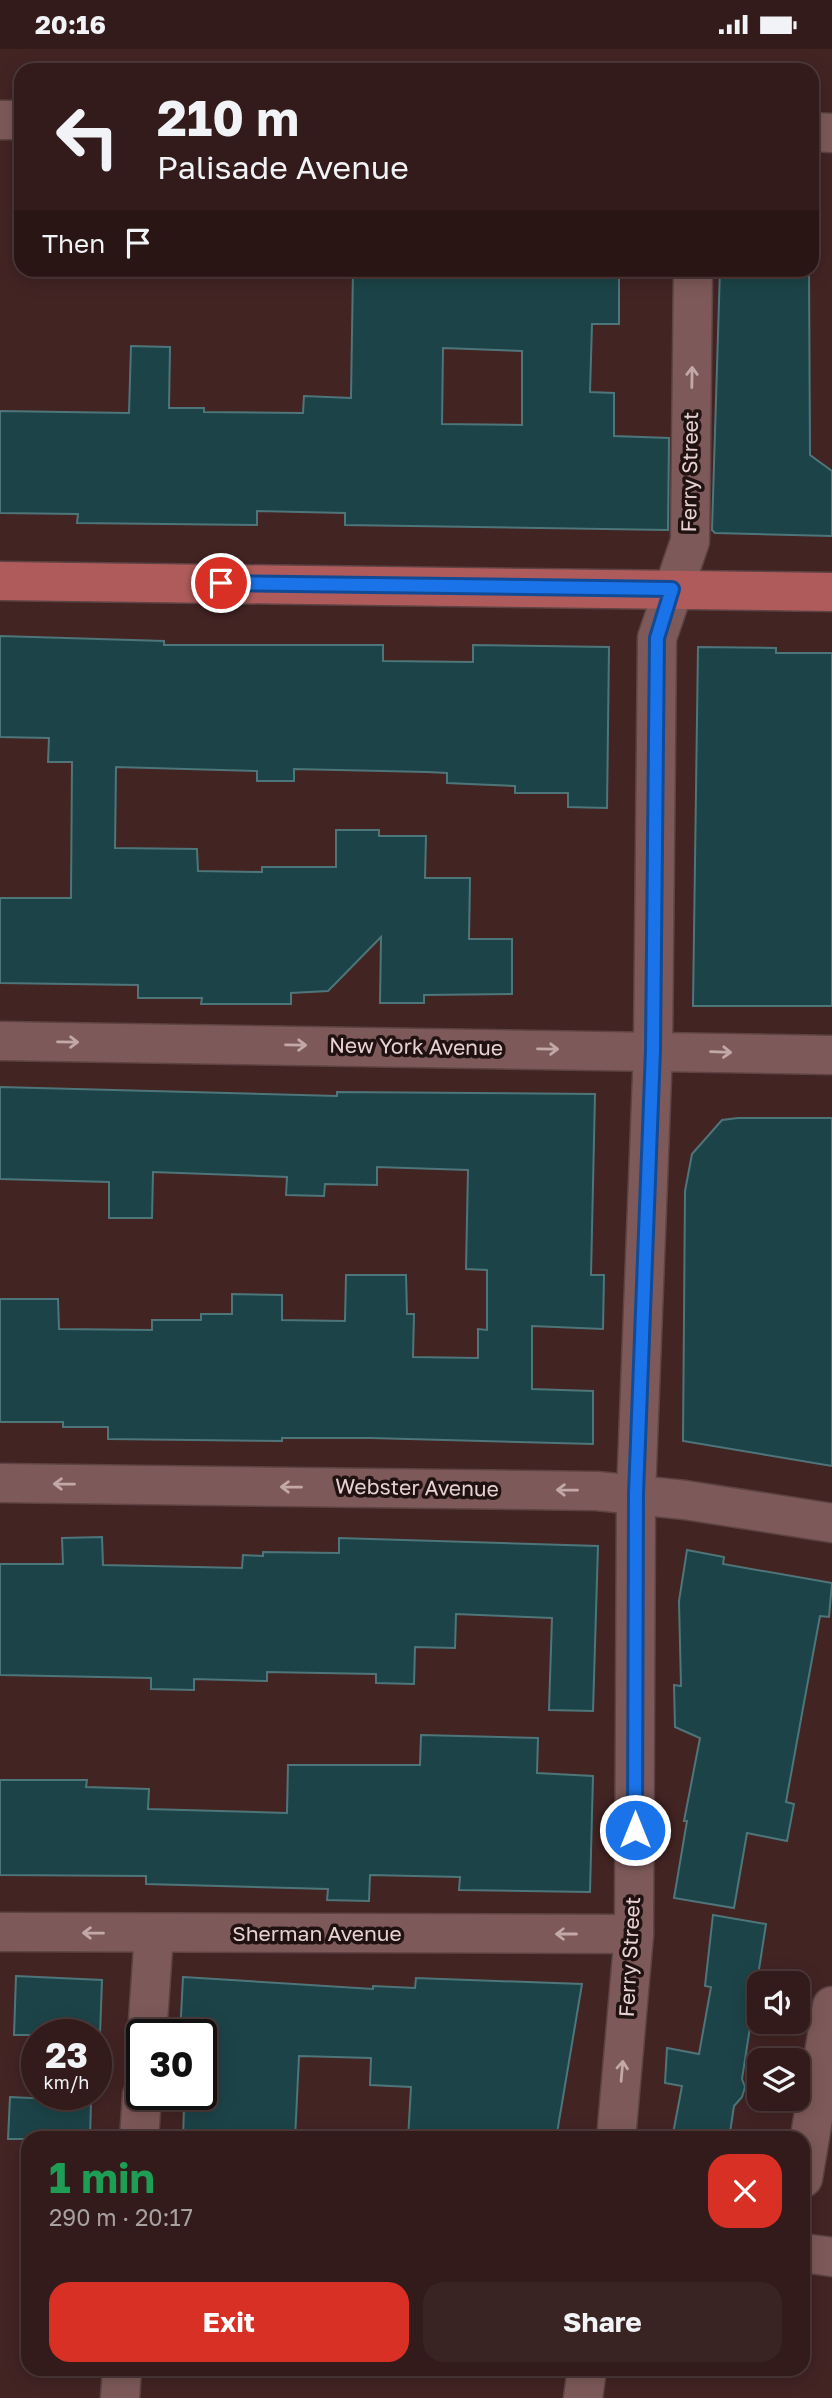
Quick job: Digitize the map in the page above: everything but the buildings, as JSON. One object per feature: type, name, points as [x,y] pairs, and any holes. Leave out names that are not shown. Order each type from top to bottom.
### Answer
[{"type":"main road","points":[[0,581],[832,591]]},
{"type":"street","name":"Ferry Street","points":[[617,2131],[634,1934],[636,1494],[653,1050],[657,638],[690,541],[693,277]]},
{"type":"street","name":"New York Avenue","points":[[0,1041],[832,1055]]},
{"type":"street","name":"Webster Avenue","points":[[0,1483],[597,1491],[636,1494],[832,1523]]},
{"type":"street","name":"Sherman Avenue","points":[[0,1932],[634,1934]]},
{"type":"street","points":[[148,2019],[155,1934]]},
{"type":"street","points":[[810,2136],[832,2006]]},
{"type":"street","points":[[140,2131],[141,2110]]},
{"type":"street","points":[[810,2254],[832,2257]]},
{"type":"street","points":[[120,2398],[122,2376]]},
{"type":"street","points":[[583,2398],[586,2376]]},
{"type":"route","points":[[221,583],[672,589],[657,638],[653,1050],[636,1494],[635,1830]]}]
